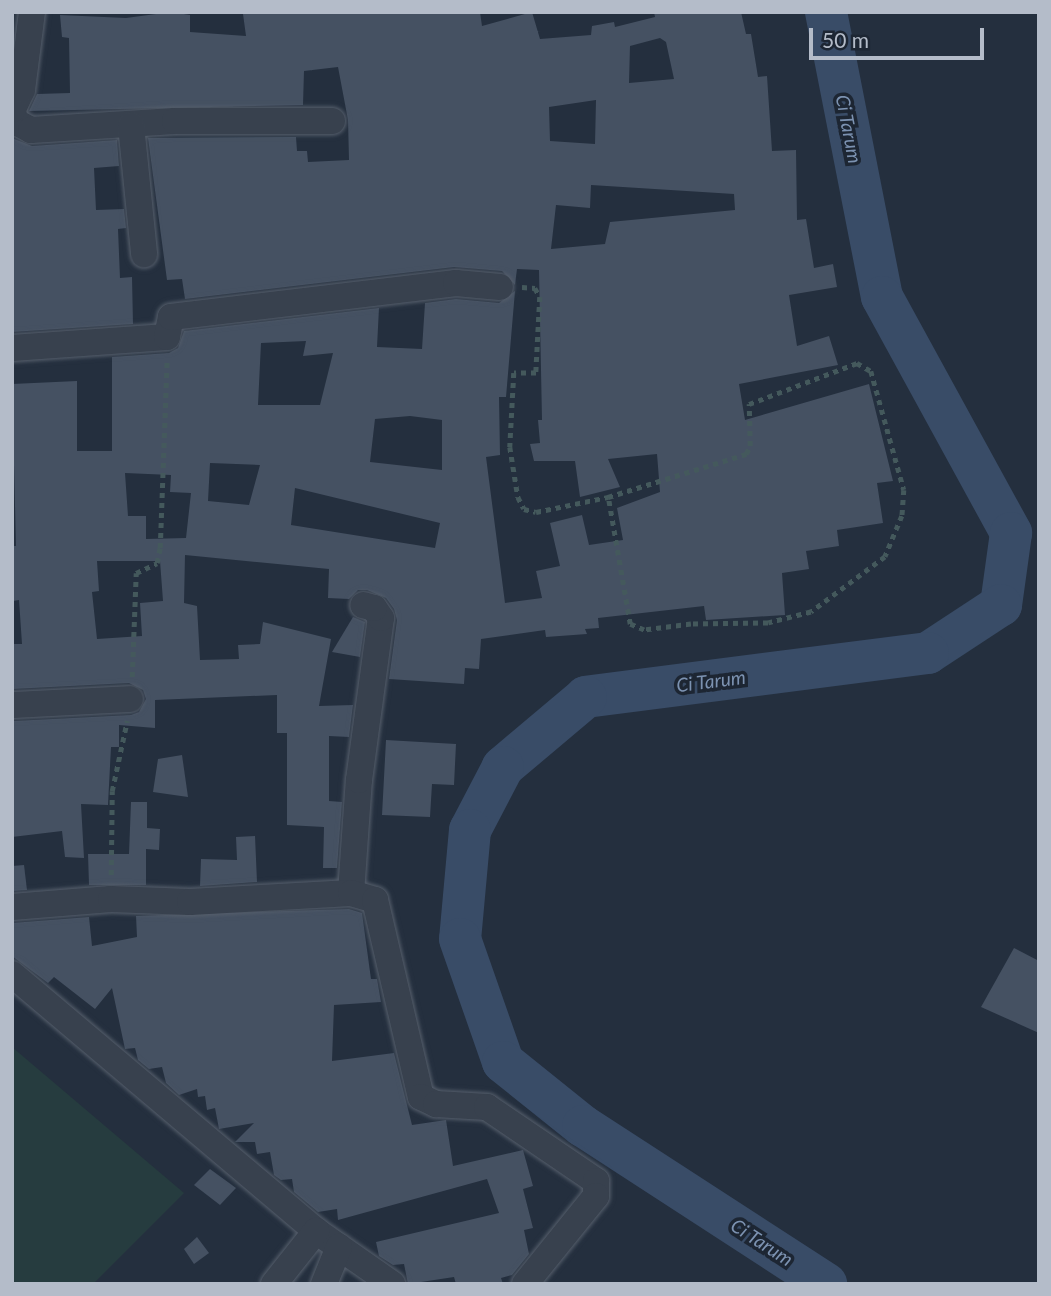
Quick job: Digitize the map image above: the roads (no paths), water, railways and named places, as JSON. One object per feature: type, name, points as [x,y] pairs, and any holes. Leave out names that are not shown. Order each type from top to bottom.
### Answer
[{"type":"street","points":[[33,12],[22,90],[13,109],[16,122],[31,130],[247,119],[332,121]]},
{"type":"street","points":[[131,125],[144,254]]},
{"type":"street","points":[[12,348],[167,337],[171,317],[456,283],[500,287]]},
{"type":"street","points":[[351,893],[359,780],[381,618],[374,608],[363,605]]},
{"type":"street","points":[[12,705],[130,699]]},
{"type":"street","points":[[12,907],[111,899],[190,902],[351,893],[368,896],[380,908],[405,1045],[421,1097],[436,1104],[487,1107],[596,1181],[596,1196],[525,1284]]},
{"type":"street","points":[[12,974],[316,1231],[393,1284]]},
{"type":"street","points":[[274,1284],[316,1231]]},
{"type":"street","points":[[324,1284],[339,1247]]},
{"type":"waterway","name":"Ci Tarum","points":[[826,12],[882,297],[1011,533],[1001,605],[928,653],[586,697],[503,767],[470,830],[460,939],[503,1062],[583,1126],[826,1284]]}]
